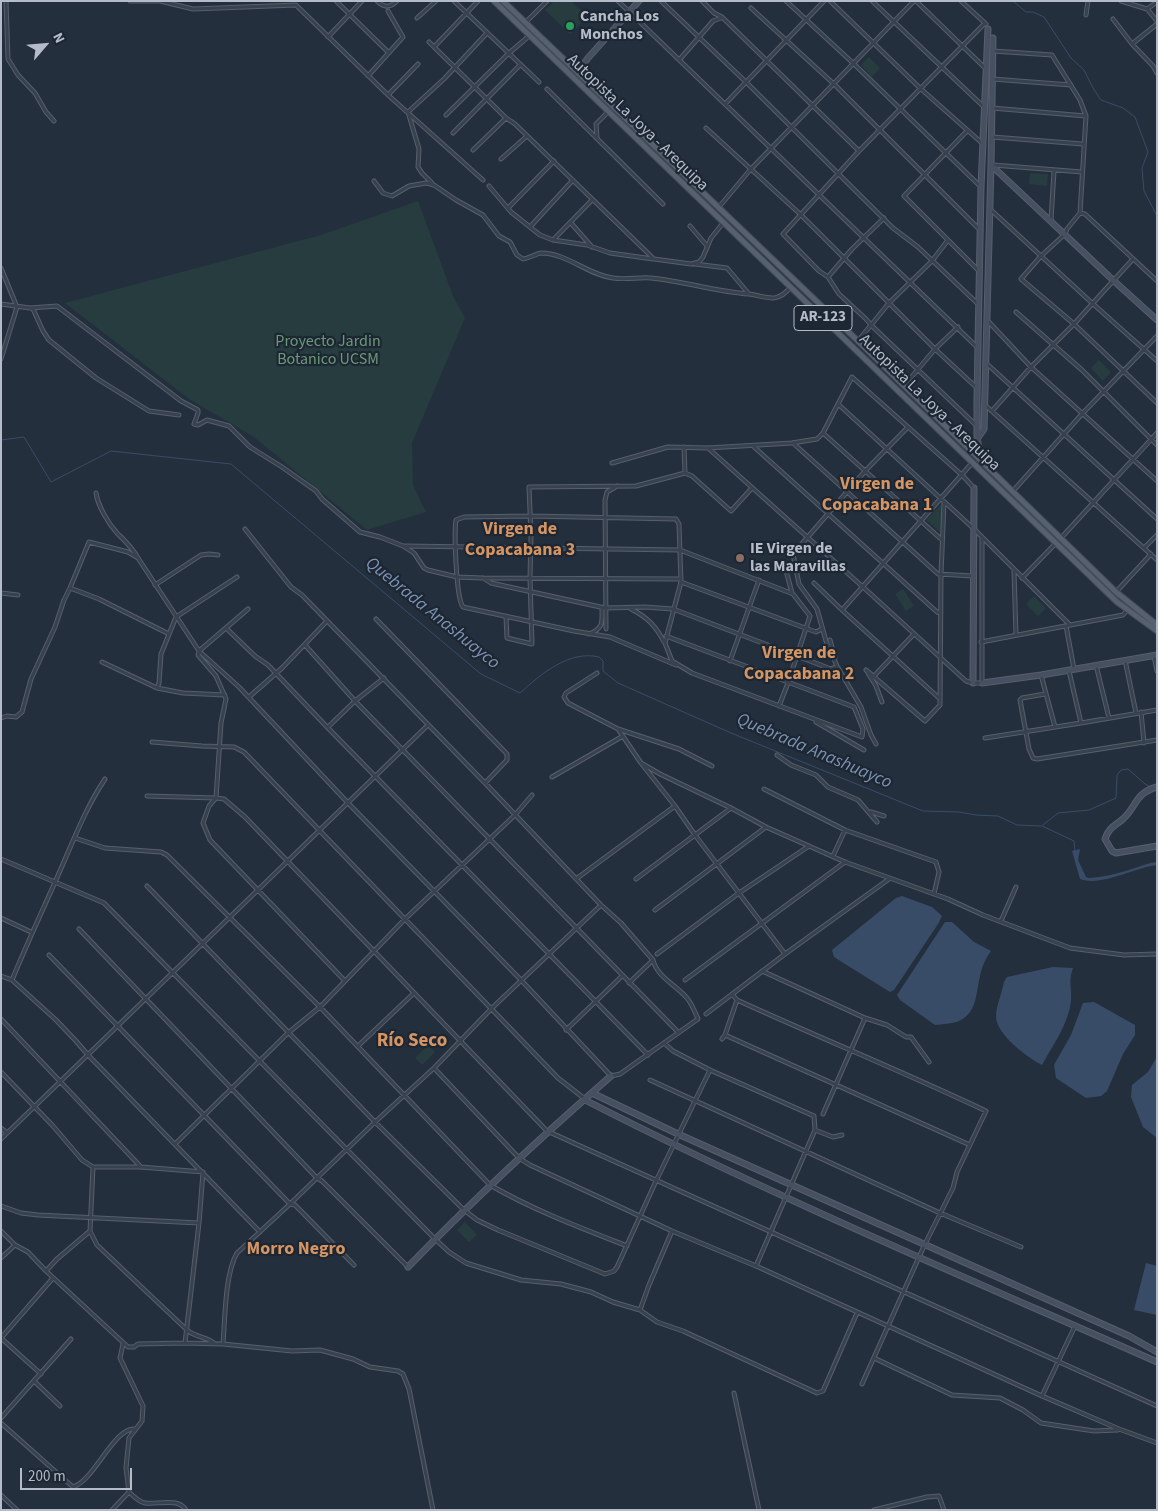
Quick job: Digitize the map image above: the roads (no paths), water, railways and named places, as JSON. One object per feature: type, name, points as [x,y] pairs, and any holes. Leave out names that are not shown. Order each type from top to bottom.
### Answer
[{"type":"main road","name":"Autopista La Joya - Arequipa","points":[[494,1],[972,464],[1127,610],[1157,631]]},
{"type":"main road","name":"Autopista La Joya - Arequipa","points":[[503,1],[858,341],[1116,592],[1157,624]]},
{"type":"street","points":[[6,1],[8,59],[18,75],[35,93],[46,112],[54,121]]},
{"type":"street","points":[[130,1],[159,1],[193,9],[242,6],[296,6],[388,95],[483,180]]},
{"type":"street","points":[[242,1],[242,6]]},
{"type":"street","points":[[296,6],[300,1]]},
{"type":"street","points":[[336,1],[388,53]]},
{"type":"street","points":[[328,36],[362,1]]},
{"type":"street","points":[[377,1],[386,7],[397,1]]},
{"type":"street","points":[[418,18],[436,1]]},
{"type":"street","points":[[454,1],[539,82]]},
{"type":"street","points":[[434,47],[478,1]]},
{"type":"street","points":[[525,23],[547,1]]},
{"type":"street","points":[[618,1],[979,348]]},
{"type":"street","points":[[577,73],[639,1]]},
{"type":"street","points":[[661,1],[747,82],[884,218],[980,306]]},
{"type":"street","points":[[702,1],[714,14],[722,17],[859,151]]},
{"type":"street","points":[[786,1],[902,109],[982,188]]},
{"type":"street","points":[[725,104],[824,1]]},
{"type":"street","points":[[830,1],[872,43],[983,145]]},
{"type":"street","points":[[872,1],[984,107]]},
{"type":"street","points":[[719,208],[750,170],[915,1],[986,69]]},
{"type":"street","points":[[961,1],[987,26],[993,38],[985,405],[984,429],[977,439]]},
{"type":"street","points":[[1086,15],[1088,1]]},
{"type":"street","points":[[1121,1],[1147,9],[1157,22],[1132,44]]},
{"type":"street","points":[[1147,9],[1157,2]]},
{"type":"street","points":[[750,8],[835,85],[980,230]]},
{"type":"street","points":[[368,76],[403,37],[388,11]]},
{"type":"street","points":[[680,60],[713,21],[722,17]]},
{"type":"street","points":[[1113,19],[1132,44],[1155,65],[1157,73]]},
{"type":"street","points":[[977,426],[918,371],[860,312],[839,294],[828,278],[783,234],[859,151],[962,46],[987,26]]},
{"type":"street","points":[[983,463],[977,439],[977,388],[987,26]]},
{"type":"street","points":[[408,112],[487,34]]},
{"type":"street","points":[[446,115],[529,36]]},
{"type":"street","points":[[429,42],[654,259]]},
{"type":"street","points":[[993,51],[1052,55],[1080,100],[1086,116],[1080,213],[1066,230],[1065,234],[1041,256],[1021,279],[1074,324],[1157,403]]},
{"type":"street","points":[[388,95],[418,64]]},
{"type":"street","points":[[452,133],[520,65]]},
{"type":"street","points":[[992,79],[1071,85]]},
{"type":"street","points":[[547,89],[663,204]]},
{"type":"street","points":[[992,108],[1086,116]]},
{"type":"street","points":[[408,112],[419,150],[418,166],[426,178],[434,185]]},
{"type":"street","points":[[597,138],[596,124],[608,112]]},
{"type":"street","points":[[473,150],[506,118]]},
{"type":"street","points":[[706,128],[800,214],[935,349],[977,388]]},
{"type":"street","points":[[967,131],[904,196],[980,272]]},
{"type":"street","points":[[502,159],[527,136]]},
{"type":"street","points":[[992,137],[1084,144]]},
{"type":"street","points":[[509,207],[554,162]]},
{"type":"street","points":[[991,165],[1082,172]]},
{"type":"street","points":[[991,165],[1157,320]]},
{"type":"street","points":[[1050,220],[1054,170]]},
{"type":"street","points":[[530,227],[573,180]]},
{"type":"street","points":[[374,181],[383,193],[392,196],[409,186],[426,183],[448,192],[456,200],[483,215],[499,236],[510,242],[517,255],[523,259],[538,254],[547,254],[558,256],[614,279],[650,278],[693,284],[725,292],[777,298],[785,294],[791,287]]},
{"type":"street","points":[[489,186],[509,207],[511,212],[537,234],[553,240],[592,247],[610,253],[727,268],[749,294]]},
{"type":"street","points":[[553,240],[592,200]]},
{"type":"street","points":[[990,209],[1092,304],[1157,361]]},
{"type":"street","points":[[1080,213],[1085,214],[1157,281]]},
{"type":"street","points":[[828,278],[844,258],[884,218]]},
{"type":"street","points":[[571,223],[592,247]]},
{"type":"street","points":[[695,264],[702,259],[711,238],[723,223]]},
{"type":"street","points":[[690,226],[707,246]]},
{"type":"street","points":[[858,341],[889,303],[932,261],[948,240]]},
{"type":"street","points":[[992,411],[1031,367],[1134,259]]},
{"type":"street","points":[[1,268],[16,307],[1,359]]},
{"type":"street","points":[[1,304],[30,308],[57,306],[181,401],[198,410],[194,424],[198,425],[208,420],[229,426],[250,447],[316,491],[322,499],[360,532],[403,546],[414,553],[424,568],[428,570],[457,577],[482,578],[681,580],[816,632],[822,629]]},
{"type":"street","points":[[30,308],[35,312],[49,340],[96,378],[149,412],[179,415]]},
{"type":"street","points":[[1016,312],[1082,370],[1157,444]]},
{"type":"street","points":[[987,321],[1031,367],[1157,481]]},
{"type":"street","points":[[904,386],[935,349],[958,327]]},
{"type":"street","points":[[1012,491],[1157,336]]},
{"type":"street","points":[[1,338],[7,340]]},
{"type":"street","points":[[986,363],[1012,389],[1157,519]]},
{"type":"street","points":[[612,463],[668,448],[752,446],[817,439],[823,433],[852,377],[974,488],[973,683]]},
{"type":"street","points":[[838,404],[974,529],[1068,625],[1072,670],[1081,723]]},
{"type":"street","points":[[985,405],[1157,560]]},
{"type":"street","points":[[876,744],[861,707],[836,664],[822,629],[817,609],[799,584],[793,556],[866,470],[908,427]]},
{"type":"street","points":[[823,433],[943,540]]},
{"type":"street","points":[[1061,538],[1157,433]]},
{"type":"street","points":[[792,443],[938,574],[973,576]]},
{"type":"street","points":[[752,446],[937,612],[941,613]]},
{"type":"street","points":[[684,447],[685,473]]},
{"type":"street","points":[[708,448],[966,681],[982,683],[1041,675],[1156,655],[1157,671]]},
{"type":"street","points":[[842,610],[902,541],[943,500],[972,464]]},
{"type":"street","points":[[506,617],[507,638],[532,644],[529,487],[636,486],[685,473],[692,476],[731,511],[752,488]]},
{"type":"street","points":[[606,629],[604,608],[605,500],[607,492],[620,485]]},
{"type":"street","points":[[96,493],[101,510],[115,530],[131,547],[199,651],[231,678],[348,803],[521,980],[611,1076]]},
{"type":"street","points":[[882,702],[876,686],[866,670],[925,721],[940,705],[943,500]]},
{"type":"street","points":[[665,643],[666,636],[681,580],[679,524],[676,519],[530,516],[460,518],[456,520],[457,577],[460,602],[463,607],[610,637],[676,664],[692,673],[862,737],[863,729],[854,707],[666,636]]},
{"type":"street","points":[[79,929],[317,1178],[408,1267],[464,1210],[547,1131],[611,1076],[620,1074],[698,1018],[688,1000],[663,977],[653,960],[621,923],[601,905],[384,678],[291,587],[245,529]]},
{"type":"street","points":[[1144,548],[1157,535]]},
{"type":"street","points":[[982,538],[982,683]]},
{"type":"street","points":[[1,718],[7,716],[16,717],[22,712],[31,679],[55,627],[64,600],[89,542],[128,552],[138,558]]},
{"type":"street","points":[[1022,578],[1056,543]]},
{"type":"street","points":[[403,546],[680,550],[792,594]]},
{"type":"street","points":[[1116,592],[1151,554]]},
{"type":"street","points":[[155,585],[201,555],[218,555]]},
{"type":"street","points":[[779,706],[810,616],[792,594],[785,567]]},
{"type":"street","points":[[1014,570],[1016,635]]},
{"type":"street","points":[[157,688],[159,683],[160,654],[176,617],[237,577]]},
{"type":"street","points":[[482,578],[491,583],[530,593],[604,608],[673,609],[831,669],[836,664]]},
{"type":"street","points":[[730,661],[759,580]]},
{"type":"street","points":[[814,583],[940,699]]},
{"type":"street","points":[[70,588],[100,599],[169,634]]},
{"type":"street","points":[[1,593],[18,595]]},
{"type":"street","points":[[588,634],[599,630],[604,608]]},
{"type":"street","points":[[199,651],[227,629],[248,609]]},
{"type":"street","points":[[630,609],[653,623],[665,643],[670,658],[676,664]]},
{"type":"street","points":[[981,642],[1123,615],[1127,610]]},
{"type":"street","points":[[376,619],[507,754],[507,760],[485,783]]},
{"type":"street","points":[[249,697],[264,685],[327,621]]},
{"type":"street","points":[[227,629],[276,672],[327,727],[648,1055]]},
{"type":"street","points":[[874,676],[914,634]]},
{"type":"street","points":[[830,640],[836,664]]},
{"type":"street","points":[[305,644],[355,701],[678,1032]]},
{"type":"street","points":[[199,651],[198,655],[216,676],[226,699],[221,723],[216,798],[209,806],[204,817],[207,835],[345,981]]},
{"type":"street","points":[[1125,660],[1136,713]]},
{"type":"street","points":[[102,662],[157,688],[183,693],[225,695]]},
{"type":"street","points":[[1096,665],[1109,718]]},
{"type":"street","points":[[598,673],[566,693],[564,697],[568,704],[618,729],[678,749],[712,766]]},
{"type":"street","points":[[1041,675],[1055,726]]},
{"type":"street","points":[[327,727],[384,678]]},
{"type":"street","points":[[1045,694],[1020,700],[1033,758],[1037,759],[1157,740]]},
{"type":"street","points":[[985,738],[1157,710]]},
{"type":"street","points":[[1141,712],[1144,742]]},
{"type":"street","points":[[807,717],[864,750]]},
{"type":"street","points":[[1,1139],[428,725]]},
{"type":"street","points":[[618,729],[641,764],[675,806],[716,864],[785,954]]},
{"type":"street","points":[[552,777],[622,736]]},
{"type":"street","points":[[152,742],[220,747],[234,746],[244,752],[558,1078],[585,1100],[673,1145],[919,1257],[1157,1362]]},
{"type":"street","points":[[777,755],[791,765],[816,775],[828,787],[852,796],[864,805],[877,822]]},
{"type":"street","points":[[641,764],[766,827],[845,862],[934,894],[1070,948],[1124,955],[1157,954]]},
{"type":"street","points":[[12,980],[31,932],[86,810],[105,779]]},
{"type":"street","points":[[1157,787],[1143,793],[1123,818],[1114,824],[1105,839],[1112,851],[1121,853],[1157,846]]},
{"type":"street","points":[[764,790],[845,830],[936,862],[939,872],[934,894]]},
{"type":"street","points":[[175,1144],[288,1033],[320,1007],[405,919],[515,815],[532,794]]},
{"type":"street","points":[[147,796],[224,799],[245,817],[287,860],[547,1131],[1157,1406]]},
{"type":"street","points":[[576,879],[675,806]]},
{"type":"street","points":[[636,879],[731,808]]},
{"type":"street","points":[[868,811],[884,816]]},
{"type":"street","points":[[655,910],[766,827]]},
{"type":"street","points":[[833,856],[845,830]]},
{"type":"street","points":[[74,838],[105,848],[162,852],[167,855],[320,1007],[490,1185],[560,1219],[627,1246]]},
{"type":"street","points":[[658,954],[739,893],[809,845]]},
{"type":"street","points":[[1,859],[104,903],[346,1151],[435,1239],[466,1264],[521,1280],[561,1284],[591,1292],[613,1302],[640,1310],[657,1322],[683,1331],[817,1393],[823,1391],[857,1313]]},
{"type":"street","points":[[685,980],[761,922],[845,862]]},
{"type":"street","points":[[706,1014],[785,954],[890,879]]},
{"type":"street","points":[[147,886],[375,1122],[464,1210],[477,1220],[498,1230],[605,1274],[614,1271],[627,1246],[656,1180],[710,1070]]},
{"type":"street","points":[[1001,921],[1016,887]]},
{"type":"street","points":[[222,1344],[232,1261],[237,1253],[434,1068],[492,1008],[578,929],[601,905]]},
{"type":"street","points":[[1,918],[31,932]]},
{"type":"street","points":[[49,955],[203,1116],[290,1204],[295,1205],[354,1265]]},
{"type":"street","points":[[629,982],[653,960]]},
{"type":"street","points":[[762,971],[866,1018],[887,1025],[906,1037],[911,1037],[929,1062]]},
{"type":"street","points":[[1,976],[12,980],[56,1020],[260,1232]]},
{"type":"street","points":[[566,1030],[622,976]]},
{"type":"street","points":[[358,1046],[414,993]]},
{"type":"street","points":[[732,994],[737,1000],[851,1052],[921,1080],[986,1111],[957,1172],[953,1188],[924,1246],[862,1384]]},
{"type":"street","points":[[722,1039],[737,1000]]},
{"type":"street","points":[[823,1114],[866,1018]]},
{"type":"street","points":[[1,1020],[141,1167]]},
{"type":"street","points":[[725,1035],[970,1145]]},
{"type":"street","points":[[664,1043],[673,1051],[710,1070],[814,1116],[815,1130],[756,1266]]},
{"type":"street","points":[[434,1068],[519,1158],[530,1165],[672,1231],[756,1266],[1042,1396],[1119,1430],[1157,1443]]},
{"type":"street","points":[[1,1072],[82,1160],[93,1168],[141,1167],[203,1172]]},
{"type":"street","points":[[650,1080],[940,1213],[1021,1247]]},
{"type":"street","points":[[592,1093],[924,1246],[1129,1336],[1157,1352]]},
{"type":"street","points":[[1,1128],[7,1133]]},
{"type":"street","points":[[815,1130],[833,1137],[842,1135]]},
{"type":"street","points":[[93,1168],[90,1231],[100,1249],[187,1330],[216,1344]]},
{"type":"street","points":[[185,1343],[203,1172]]},
{"type":"street","points":[[1,1206],[21,1213],[92,1219],[199,1224]]},
{"type":"street","points":[[46,1271],[90,1231]]},
{"type":"street","points":[[640,1310],[672,1231]]},
{"type":"street","points":[[1,1232],[15,1245],[28,1252],[53,1278],[128,1347],[134,1347],[138,1344],[185,1343],[222,1344],[292,1351],[320,1350],[353,1359],[370,1367],[401,1372],[409,1389],[434,1510]]},
{"type":"street","points":[[1,1258],[15,1245]]},
{"type":"street","points":[[41,1374],[1,1338],[53,1278]]},
{"type":"street","points":[[1042,1396],[1075,1326]]},
{"type":"street","points":[[1,1418],[71,1339]]},
{"type":"street","points":[[123,1344],[120,1358],[143,1406],[142,1421],[129,1438],[126,1456],[126,1477],[129,1492],[143,1503],[176,1503],[183,1506],[186,1510]]},
{"type":"street","points":[[874,1358],[952,1395],[1000,1398],[1023,1410],[1041,1423],[1094,1431],[1119,1430]]},
{"type":"street","points":[[34,1381],[60,1406]]},
{"type":"street","points":[[734,1393],[759,1510]]},
{"type":"street","points":[[1,1423],[73,1487],[86,1478],[106,1451],[120,1437],[127,1431],[135,1429]]},
{"type":"street","points":[[112,1510],[129,1492]]},
{"type":"street","points":[[1,1495],[17,1510]]},
{"type":"street","points":[[874,1510],[927,1497],[939,1496],[944,1510]]},
{"type":"water","points":[[1080,849],[1078,860],[1086,877],[1089,878],[1114,874],[1157,862],[1157,865],[1108,879],[1088,881],[1080,879],[1072,851]]},
{"type":"water","points":[[902,896],[932,907],[942,916],[894,990],[890,992],[834,957],[832,950],[896,898]]},
{"type":"water","points":[[945,922],[952,922],[974,942],[991,951],[983,966],[975,1002],[969,1013],[959,1021],[935,1025],[900,1000],[897,995]]},
{"type":"water","points":[[1053,967],[1073,968],[1070,981],[1070,1009],[1064,1025],[1042,1065],[1021,1051],[1007,1038],[998,1024],[996,1013],[1007,977]]},
{"type":"water","points":[[1094,1002],[1135,1025],[1135,1035],[1123,1054],[1107,1091],[1101,1096],[1086,1098],[1056,1078],[1054,1065],[1071,1035],[1083,1003]]},
{"type":"water","points":[[1157,1057],[1157,1138],[1143,1127],[1131,1097],[1132,1085],[1148,1072]]},
{"type":"water","points":[[1146,1263],[1157,1266],[1157,1315],[1134,1310]]},
{"type":"waterway","points":[[1013,1],[1026,12],[1033,12],[1044,17],[1071,58],[1084,70],[1101,100],[1123,108],[1135,117],[1148,152],[1142,168],[1144,191],[1157,216]]},
{"type":"waterway","name":"Quebrada Anashuayco","points":[[1,440],[24,437],[51,482],[111,451],[231,464],[481,674],[520,693],[546,671],[566,660],[577,657],[599,657],[603,661],[603,671],[618,683],[731,733],[923,811],[998,816],[1017,825],[1042,826],[1074,841],[1075,851]]},
{"type":"waterway","points":[[1043,825],[1058,813],[1089,810],[1116,798],[1117,775],[1121,770],[1128,769],[1151,787]]},
{"type":"place","name":"Cancha Los Monchos","points":[[570,26]]},
{"type":"place","name":"IE Virgen de las Maravillas","points":[[740,558]]},
{"type":"district","name":"Virgen de Copacabana 1","points":[[877,495]]},
{"type":"district","name":"Virgen de Copacabana 3","points":[[520,540]]},
{"type":"district","name":"Virgen de Copacabana 2","points":[[799,664]]},
{"type":"district","name":"Río Seco","points":[[412,1042]]},
{"type":"district","name":"Morro Negro","points":[[296,1250]]},
{"type":"park label","name":"Proyecto Jardin Botanico UCSM","points":[[328,351]]}]
